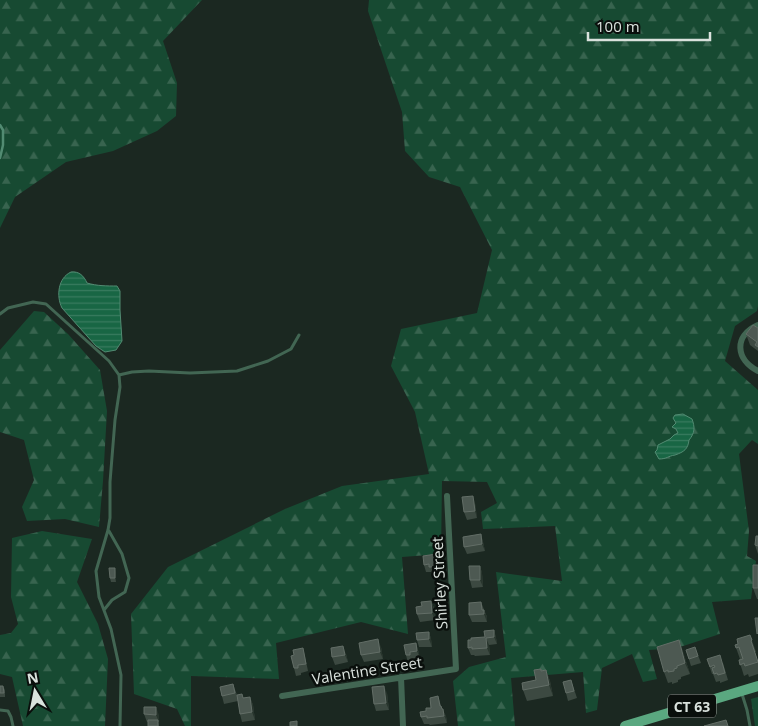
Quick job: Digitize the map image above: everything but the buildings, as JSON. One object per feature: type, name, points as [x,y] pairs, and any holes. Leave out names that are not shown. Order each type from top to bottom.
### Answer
[{"type":"main road","name":"CT 63","points":[[625,726],[758,686]]},
{"type":"street","points":[[758,325],[745,333],[740,350],[744,361],[758,371]]},
{"type":"street","name":"Shirley Street","points":[[447,496],[456,669]]},
{"type":"street","name":"Valentine Street","points":[[282,696],[456,669]]},
{"type":"street","points":[[401,677],[403,726]]},
{"type":"lane","points":[[0,314],[8,308],[33,302],[46,304],[109,361],[119,375],[120,387],[115,420],[110,482],[110,518],[96,571],[99,597],[111,629],[121,675],[120,726]]},
{"type":"lane","points":[[119,375],[149,371],[190,373],[237,371],[268,361],[291,349],[299,335]]},
{"type":"lane","points":[[104,610],[112,600],[125,592],[129,578],[122,554],[108,530]]},
{"type":"lane","points":[[741,691],[750,726]]},
{"type":"lane","points":[[0,710],[8,711],[13,726]]},
{"type":"green space","points":[[0,0],[202,0],[163,41],[177,83],[176,116],[157,131],[113,151],[66,162],[15,197],[0,228]]},
{"type":"green space","points":[[369,0],[758,0],[758,306],[757,311],[735,326],[725,361],[758,390],[758,444],[752,440],[739,454],[749,531],[747,556],[756,561],[751,599],[712,602],[720,634],[677,648],[649,650],[657,679],[643,682],[632,654],[602,668],[597,710],[586,713],[583,672],[511,678],[515,726],[458,726],[453,681],[469,667],[506,657],[496,572],[562,581],[555,526],[483,529],[481,512],[497,503],[487,482],[442,481],[441,554],[402,557],[408,634],[361,622],[276,643],[279,679],[191,676],[191,726],[185,726],[177,709],[134,694],[131,614],[168,567],[285,509],[342,486],[429,474],[415,412],[391,366],[401,329],[477,313],[492,250],[460,187],[429,177],[405,151],[402,112],[368,11]]},
{"type":"green space","points":[[34,311],[44,312],[68,334],[100,370],[107,411],[99,527],[65,519],[27,521],[22,507],[34,480],[24,440],[0,432],[0,350]]},
{"type":"green space","points":[[42,531],[92,539],[77,582],[98,624],[108,659],[105,726],[23,726],[12,677],[0,674],[0,635],[11,633],[18,624],[11,597],[12,538]]},
{"type":"green space","points":[[758,697],[758,726],[755,726],[751,699]]},
{"type":"shaded area","points":[[71,272],[81,274],[87,283],[117,286],[120,291],[122,341],[116,350],[105,352],[96,346],[62,308],[59,288],[63,278]]},
{"type":"shaded area","points":[[683,414],[692,419],[694,427],[687,448],[678,454],[659,459],[655,452],[658,445],[678,433],[672,427],[676,423],[673,418],[675,415]]},
{"type":"waterway","points":[[0,125],[3,130],[3,145],[0,158]]}]
